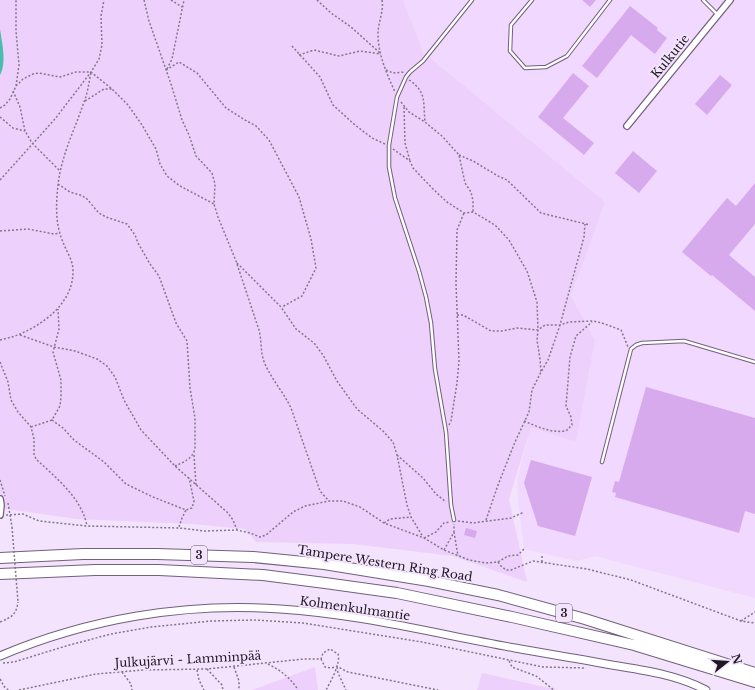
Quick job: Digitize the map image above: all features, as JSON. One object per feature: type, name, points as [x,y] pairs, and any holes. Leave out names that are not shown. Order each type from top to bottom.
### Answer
[{"type":"highway","name":"Tampere Western Ring Road","points":[[0,558],[83,554],[157,554],[253,557],[324,564],[429,581],[498,595],[585,619],[755,673]]},
{"type":"highway","name":"3","points":[[0,574],[95,570],[159,570],[263,575],[397,593],[634,645],[755,682]]},
{"type":"street","name":"Kulkutie","points":[[627,126],[730,0]]},
{"type":"street","points":[[0,499],[0,515]]},
{"type":"street","name":"Kolmenkulmantie","points":[[0,656],[42,640],[73,631],[138,616],[180,611],[230,608],[280,609],[384,622],[515,648],[652,672],[674,678],[706,690]]},
{"type":"lane","points":[[454,520],[451,505],[446,432],[435,369],[431,324],[420,271],[395,198],[389,167],[388,145],[397,97],[406,77],[423,61],[472,0]]},
{"type":"lane","points":[[532,0],[511,25],[510,51],[525,68],[546,67],[567,56],[610,0]]},
{"type":"lane","points":[[702,0],[718,15]]},
{"type":"lane","points":[[602,462],[630,352],[636,345],[642,343],[684,341],[755,362]]},
{"type":"path","points":[[16,0],[16,31],[19,65],[16,86]]},
{"type":"path","points":[[0,180],[55,119],[91,72],[99,59],[102,45],[101,16],[104,0]]},
{"type":"path","points":[[144,0],[149,21],[182,120],[196,156],[212,173],[215,184],[214,204],[236,261],[259,330],[262,341],[262,354],[265,364],[271,376],[286,396],[320,491],[330,502]]},
{"type":"path","points":[[171,0],[182,7]]},
{"type":"path","points":[[166,70],[172,59],[182,16],[184,0]]},
{"type":"path","points":[[317,0],[331,13],[351,27],[381,54]]},
{"type":"path","points":[[382,0],[383,9],[378,34],[381,54],[397,97],[404,107],[443,137],[459,155],[507,180],[541,213],[590,225]]},
{"type":"path","points":[[292,46],[320,77],[333,105],[372,138],[388,145],[410,161]]},
{"type":"path","points":[[299,55],[314,50],[339,56],[360,51],[381,54]]},
{"type":"path","points":[[166,70],[179,62],[197,73],[226,108],[256,126],[269,140],[290,178],[299,197],[311,239],[316,268],[302,296],[281,307]]},
{"type":"path","points":[[386,70],[393,73],[410,72]]},
{"type":"path","points":[[0,108],[10,99],[16,86],[23,79],[33,74],[39,72],[60,77],[76,72],[91,72],[112,89],[128,105],[156,149],[160,164],[167,176],[180,186],[214,204]]},
{"type":"path","points":[[0,340],[20,335],[45,321],[66,298],[72,283],[73,270],[60,233],[56,210],[58,184],[66,151],[85,101],[91,72]]},
{"type":"path","points":[[406,77],[418,86],[422,92],[425,122]]},
{"type":"path","points":[[85,101],[104,90],[112,89]]},
{"type":"path","points":[[13,91],[20,107],[25,131],[32,143],[60,172]]},
{"type":"path","points":[[404,107],[405,143],[413,168],[447,202],[464,213],[472,212],[494,225],[509,240],[524,265],[532,284],[537,302],[537,340],[541,372]]},
{"type":"path","points":[[0,117],[13,128],[25,131]]},
{"type":"path","points":[[459,155],[465,183],[471,192],[473,201],[472,212]]},
{"type":"path","points":[[58,184],[70,192],[86,198],[99,213],[127,224],[135,235],[150,264],[159,276],[176,323],[187,341],[190,388],[195,418],[194,454],[196,485]]},
{"type":"path","points":[[446,432],[451,421],[459,361],[456,328],[457,230],[464,213]]},
{"type":"path","points":[[486,520],[498,485],[529,412],[532,390],[548,360],[560,325],[584,237],[585,224]]},
{"type":"path","points":[[0,231],[28,229],[54,234],[60,233]]},
{"type":"path","points":[[236,261],[281,307],[296,329],[314,343],[323,355],[331,372],[357,409],[383,431],[392,442],[397,455],[402,488],[411,517],[424,538]]},
{"type":"path","points":[[31,427],[52,420],[60,406],[61,380],[53,352],[59,329],[58,308]]},
{"type":"path","points":[[457,315],[463,315],[491,331],[502,331],[517,328],[538,330],[545,325],[560,325],[569,322],[593,321],[621,330],[630,352]]},
{"type":"path","points":[[524,421],[547,430],[559,432],[566,431],[572,425],[566,406],[570,356],[576,336],[593,321]]},
{"type":"path","points":[[20,335],[54,347],[70,350],[97,359],[107,366],[115,377],[124,400],[141,430],[175,466],[228,513],[237,530]]},
{"type":"path","points":[[0,362],[8,382],[11,400],[31,427],[34,439],[34,454],[36,459],[74,498],[86,518],[87,526]]},
{"type":"path","points":[[52,420],[63,428],[74,440],[104,462],[126,484],[186,510],[192,508],[194,501],[189,478]]},
{"type":"path","points":[[175,466],[194,454]]},
{"type":"path","points":[[397,455],[423,478],[436,494],[451,505]]},
{"type":"path","points":[[0,515],[11,516],[23,514],[39,521],[87,526],[179,528],[205,531],[237,530],[260,537],[266,535],[293,512],[304,506],[330,502],[343,502],[360,507],[384,523],[424,538],[444,550],[458,556],[486,563],[498,562],[508,556],[518,555],[524,549]]},
{"type":"path","points":[[179,528],[186,510]]},
{"type":"path","points":[[424,538],[436,532],[444,523],[454,520],[473,523],[486,520],[511,518],[524,512]]},
{"type":"path","points":[[384,523],[390,519],[411,517]]},
{"type":"path","points":[[454,520],[454,532],[458,556]]},
{"type":"path","points":[[0,622],[11,617],[16,611],[18,602],[12,527]]},
{"type":"path","points":[[444,550],[454,532]]},
{"type":"path","points":[[542,554],[542,562]]},
{"type":"path","points":[[498,562],[506,570],[511,570],[533,561],[587,569],[631,580],[741,620],[755,623]]},
{"type":"path","points":[[741,620],[755,612]]},
{"type":"path","points":[[0,663],[14,662],[111,634],[152,627],[204,622],[254,620],[354,630],[422,642],[543,667],[589,668]]},
{"type":"path","name":"Julkujärvi - Lamminpää","points":[[19,690],[96,674],[143,670],[197,670],[304,659],[321,659],[321,655],[325,651],[333,650],[339,657],[336,666]]},
{"type":"path","points":[[321,659],[323,665],[328,668],[334,668],[336,666],[348,672],[438,690]]},
{"type":"path","points":[[509,661],[512,667],[536,676],[554,690]]},
{"type":"path","points":[[267,664],[278,669],[293,682],[298,690]]},
{"type":"path","points":[[326,690],[333,678],[336,666]]},
{"type":"path","points":[[336,666],[338,674],[346,690]]},
{"type":"path","points":[[234,667],[239,681],[239,690]]},
{"type":"path","points":[[207,669],[222,685],[223,690]]},
{"type":"path","points":[[197,670],[199,680],[204,690]]},
{"type":"path","points":[[122,672],[131,684],[132,690]]},
{"type":"path","points":[[0,679],[3,685],[10,690]]},
{"type":"shaded area","points":[[0,0],[403,0],[423,52],[605,202],[571,296],[595,340],[576,441],[531,427],[509,499],[527,582],[453,556],[353,544],[256,542],[245,529],[192,524],[77,519],[0,508],[0,75],[4,64],[4,58],[0,28]]},
{"type":"shaded area","points":[[403,0],[755,0],[755,598],[595,556],[577,561],[524,549],[517,480],[531,426],[563,438],[576,440],[595,340],[571,296],[605,202],[423,52]]},
{"type":"shaded area","points":[[0,29],[4,59],[0,75]]},
{"type":"shaded area","points":[[315,667],[318,690],[252,690]]},
{"type":"shaded area","points":[[482,673],[558,690],[477,690]]},
{"type":"building","points":[[582,0],[596,0],[590,7]]},
{"type":"building","points":[[630,6],[658,28],[657,30],[667,38],[655,54],[631,35],[597,78],[582,66]]},
{"type":"building","points":[[573,73],[589,86],[563,118],[594,143],[584,155],[538,117]]},
{"type":"building","points":[[720,75],[732,85],[707,115],[695,104]]},
{"type":"building","points":[[633,151],[657,171],[639,193],[615,173]]},
{"type":"building","points":[[755,183],[755,224],[729,255],[755,277],[755,311],[682,252],[727,198],[736,206]]},
{"type":"building","points":[[646,387],[755,418],[755,514],[745,511],[739,533],[615,497],[616,493],[612,492],[615,481],[619,482]]},
{"type":"building","points":[[531,460],[592,477],[575,536],[538,526],[524,483]]},
{"type":"building","points":[[466,528],[477,531],[475,538],[464,535]]}]
